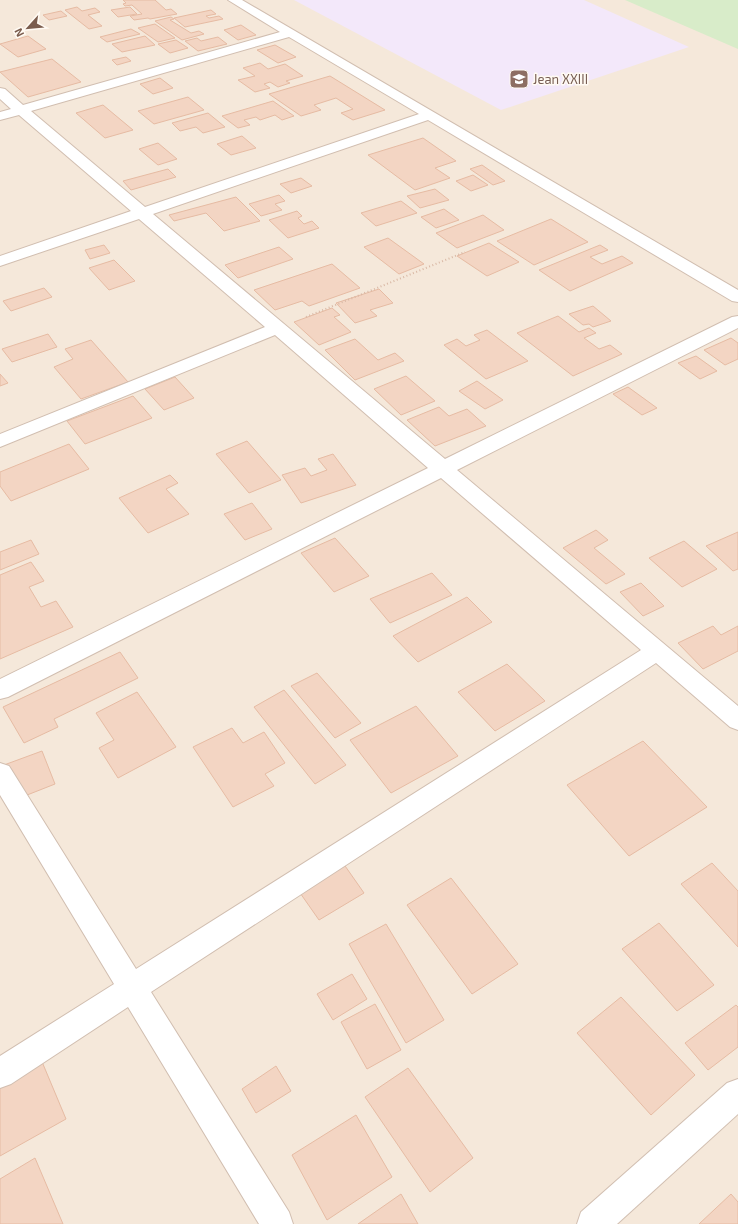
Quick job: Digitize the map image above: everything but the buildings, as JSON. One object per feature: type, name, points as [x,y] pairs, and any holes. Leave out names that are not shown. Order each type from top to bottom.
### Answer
[{"type":"street","points":[[234,0],[738,297]]},
{"type":"street","points":[[0,116],[291,33]]},
{"type":"street","points":[[0,92],[738,720]]},
{"type":"street","points":[[0,261],[430,115]]},
{"type":"street","points":[[0,690],[738,321]]},
{"type":"street","points":[[0,441],[278,328]]},
{"type":"street","points":[[0,1073],[657,651]]},
{"type":"street","points":[[0,773],[277,1224]]},
{"type":"street","points":[[593,1224],[738,1094]]},
{"type":"path","points":[[278,328],[465,252]]},
{"type":"shaded area","points":[[0,0],[738,0],[738,1224],[0,1224]]},
{"type":"shaded area","name":"Jean XXIII","points":[[294,0],[584,0],[689,47],[501,110]]},
{"type":"green space","points":[[625,0],[738,0],[738,49]]},
{"type":"place","name":"Jean XXIII","points":[[519,79]]}]
